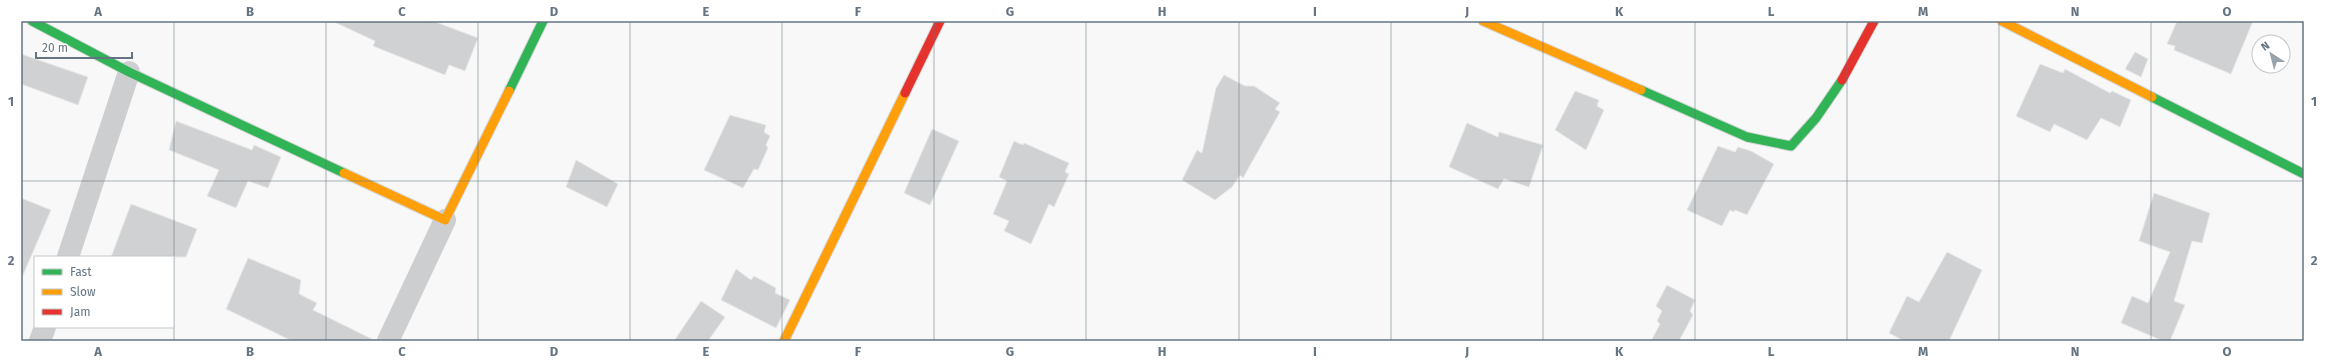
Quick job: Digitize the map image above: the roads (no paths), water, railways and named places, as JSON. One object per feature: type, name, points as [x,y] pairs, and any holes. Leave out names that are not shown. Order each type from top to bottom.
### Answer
[{"type":"street","points":[[32,21],[129,72],[445,220]]},
{"type":"street","points":[[388,341],[445,220],[543,21]]},
{"type":"street","points":[[784,341],[940,21]]},
{"type":"street","points":[[1484,21],[1747,137],[1791,146],[1810,126],[1847,73],[1874,21]]},
{"type":"street","points":[[2002,21],[2304,174]]},
{"type":"street","points":[[68,256],[129,72]]},
{"type":"street","points":[[40,341],[45,328]]}]
